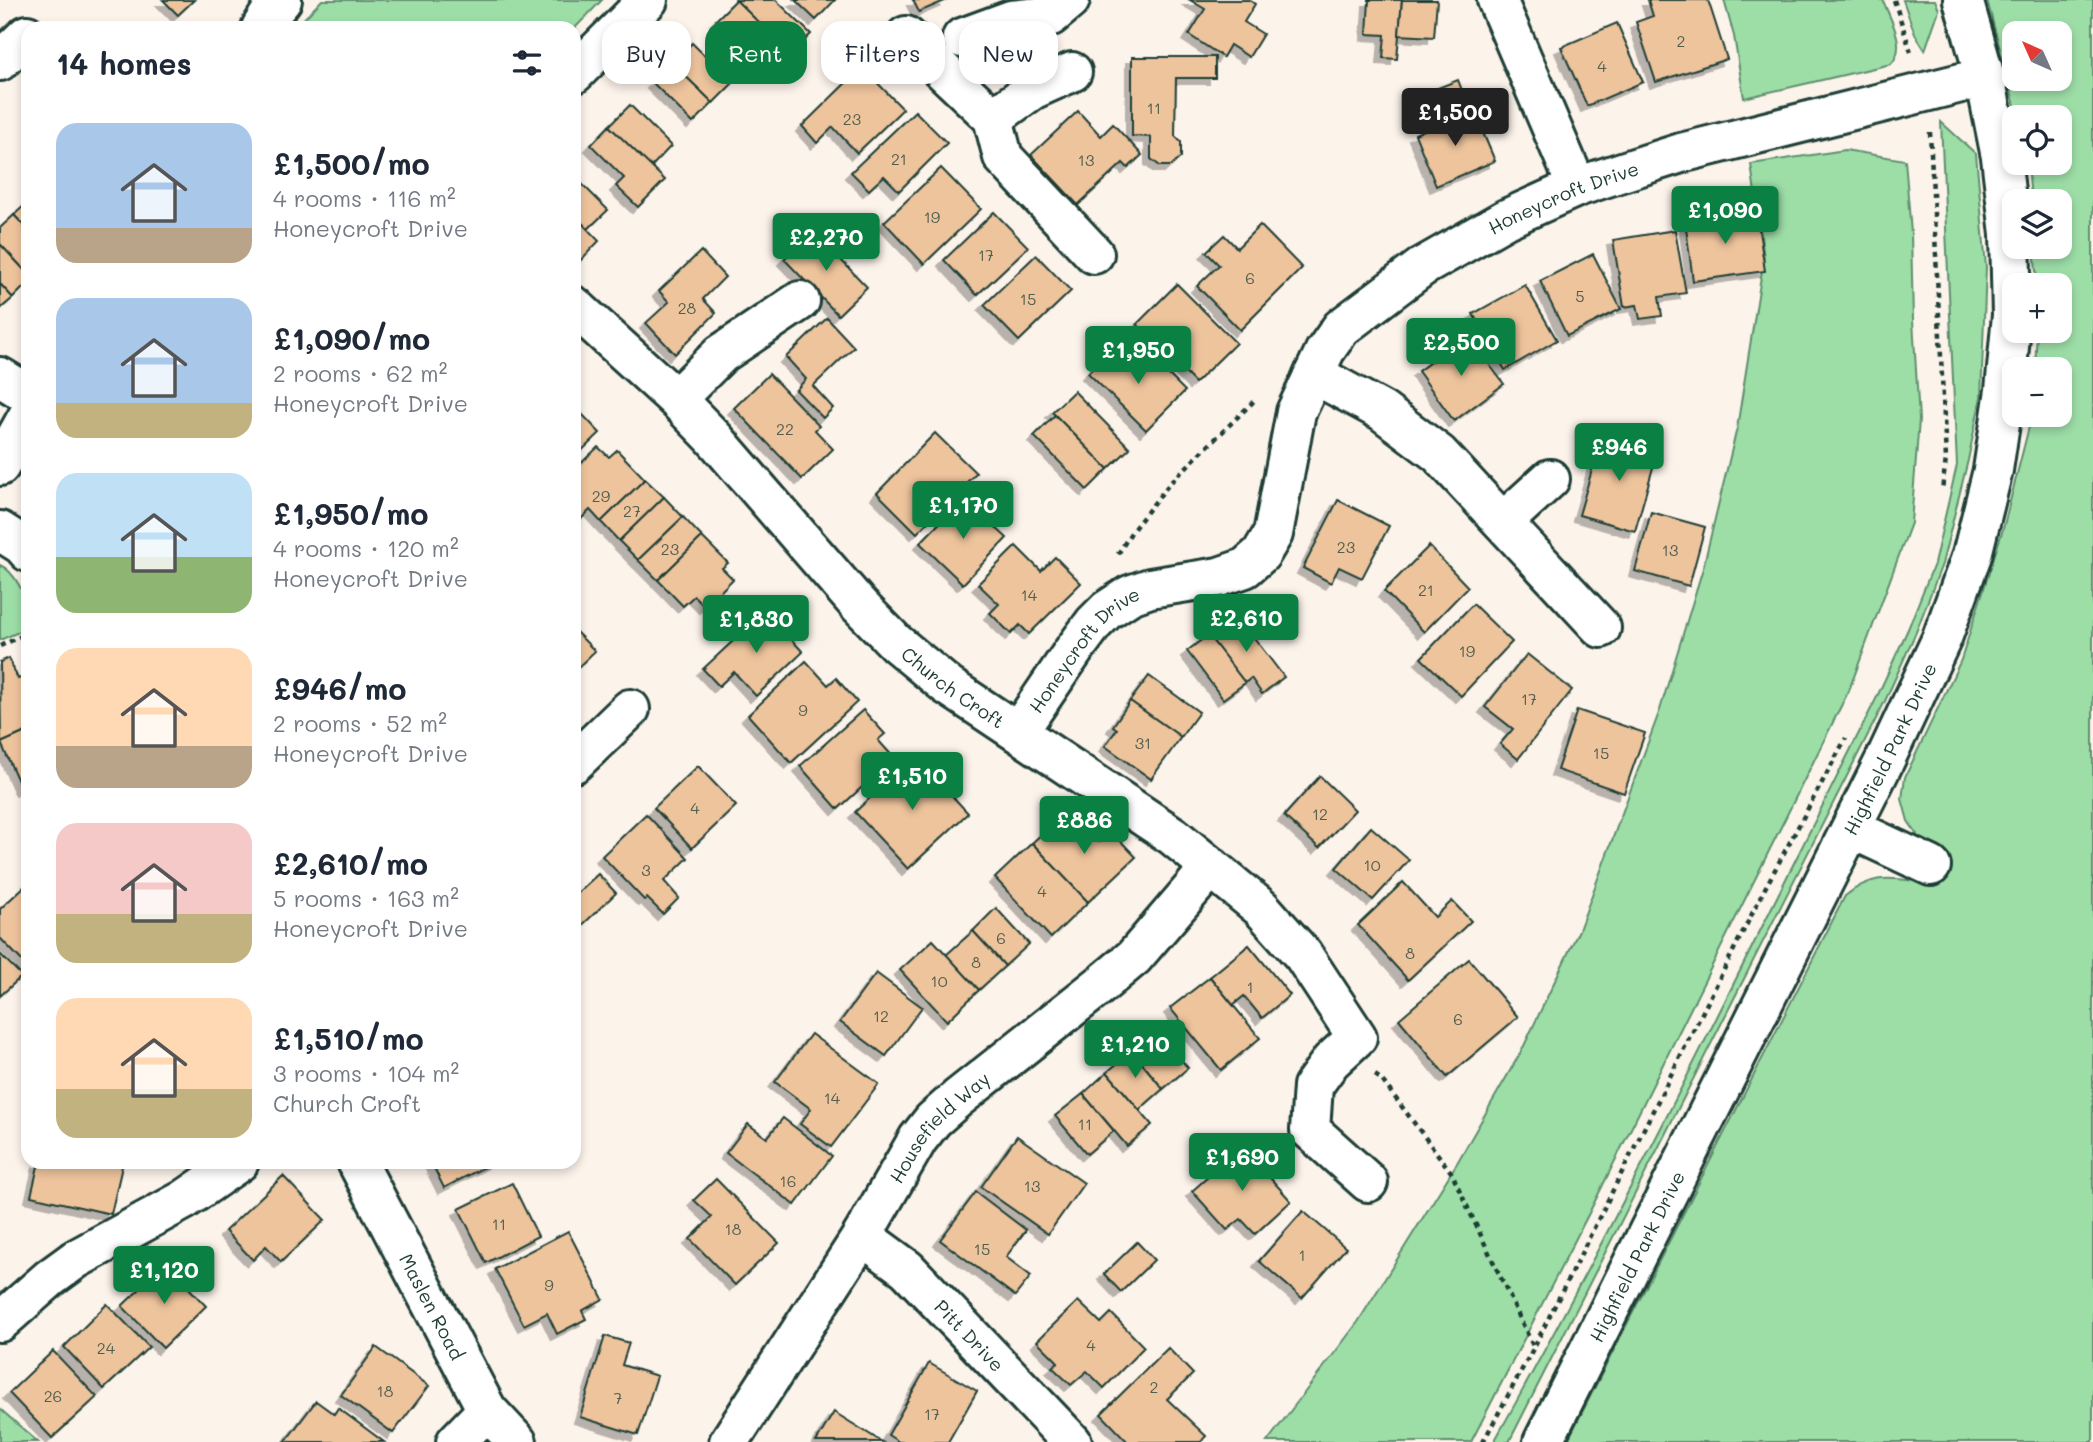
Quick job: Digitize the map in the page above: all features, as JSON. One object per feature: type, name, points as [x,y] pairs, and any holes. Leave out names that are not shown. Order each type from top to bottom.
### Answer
[{"type":"street","points":[[265,21],[282,0]]},
{"type":"street","points":[[581,67],[648,0]]},
{"type":"street","points":[[1497,0],[1577,187]]},
{"type":"street","name":"Highfield Park Drive","points":[[1543,1442],[1852,829],[1942,638],[1972,555],[1993,470],[2005,390],[2012,315],[2010,234],[2001,157],[1985,78],[1963,0]]},
{"type":"street","points":[[993,118],[1031,90],[1077,84],[1061,8],[1008,21]]},
{"type":"street","points":[[945,73],[993,118],[1003,157],[1094,254]]},
{"type":"street","name":"Honeycroft Drive","points":[[1018,732],[1094,622],[1107,610],[1130,595],[1150,589],[1219,578],[1245,568],[1261,554],[1273,534],[1296,412],[1325,351],[1341,328],[1422,267],[1506,219],[1577,187],[1681,153],[1985,78]]},
{"type":"street","points":[[676,399],[721,354],[800,301]]},
{"type":"street","name":"Church Croft","points":[[581,312],[676,399],[714,438],[857,603],[896,643],[948,686],[1173,836],[1261,908],[1303,955],[1357,1037]]},
{"type":"street","points":[[1314,374],[1382,411],[1439,454],[1601,628]]},
{"type":"street","points":[[0,377],[21,390]]},
{"type":"street","points":[[0,466],[21,428]]},
{"type":"street","points":[[1503,522],[1550,478]]},
{"type":"street","points":[[0,531],[21,544]]},
{"type":"street","points":[[581,756],[630,709]]},
{"type":"street","points":[[1852,829],[1930,866]]},
{"type":"street","name":"Housefield Way","points":[[729,1442],[862,1236],[918,1139],[933,1120],[958,1097],[1134,957],[1211,867]]},
{"type":"street","points":[[1357,1037],[1331,1061],[1312,1086],[1310,1130],[1368,1182]]},
{"type":"street","points":[[0,1321],[76,1259],[184,1200],[229,1169]]},
{"type":"street","name":"Maslen Road","points":[[361,1169],[487,1410],[517,1442]]},
{"type":"street","name":"Pitt Drive","points":[[862,1236],[907,1269],[1072,1442]]},
{"type":"street","points":[[456,1442],[487,1410]]},
{"type":"path","points":[[1894,0],[1925,93],[1930,123],[1946,459],[1942,493]]},
{"type":"path","points":[[1107,610],[1097,587],[1132,531],[1170,484],[1261,394]]},
{"type":"path","points":[[0,646],[21,636]]},
{"type":"path","points":[[1483,1442],[1534,1347],[1764,890],[1852,727]]},
{"type":"path","points":[[1357,1037],[1363,1067],[1381,1079],[1451,1172],[1534,1347]]},
{"type":"green space","points":[[322,0],[602,0],[581,22],[302,21]]},
{"type":"green space","points":[[1724,0],[1883,0],[1898,41],[1896,57],[1891,64],[1744,98],[1734,36]]},
{"type":"green space","points":[[1903,0],[1935,0],[1939,10],[1925,50],[1915,34]]},
{"type":"green space","points":[[1987,0],[2093,0],[2093,1442],[1567,1442],[1845,896],[1874,880],[1924,882],[1923,843],[1908,821],[1902,799],[1905,777],[1961,660],[2003,529],[2029,427],[2072,427],[2072,357],[2036,357],[2036,343],[2072,343],[2072,273],[2036,273],[2035,259],[2072,259],[2072,189],[2030,189],[2029,175],[2072,175],[2072,105],[2015,105],[2011,91],[2072,91],[2072,21],[2002,21],[2002,57]]},
{"type":"green space","points":[[1941,122],[1976,154],[1986,267],[1981,397],[1942,564],[1916,632],[1885,701],[1509,1442],[1494,1442],[1642,1166],[1736,979],[1876,699],[1934,564],[1957,465]]},
{"type":"green space","points":[[1845,150],[1905,160],[1919,420],[1911,523],[1849,690],[1589,1213],[1471,1442],[1267,1442],[1358,1322],[1457,1163],[1522,1050],[1579,930],[1660,710],[1703,568],[1737,428],[1764,258],[1751,164]]},
{"type":"green space","points":[[0,565],[10,572],[21,589],[21,631],[0,640]]},
{"type":"green space","points":[[0,1409],[38,1442],[0,1442]]},
{"type":"building","points":[[163,0],[194,0],[178,15]]},
{"type":"building","points":[[736,0],[758,21],[717,21]]},
{"type":"building","points":[[736,0],[776,0],[798,21],[757,21]]},
{"type":"building","points":[[795,0],[835,0],[816,20]]},
{"type":"building","points":[[913,0],[947,0],[919,12]]},
{"type":"building","points":[[1190,0],[1249,0],[1255,4],[1244,22],[1263,34],[1249,57],[1230,45],[1223,57],[1189,35],[1205,9]]},
{"type":"building","points":[[1369,0],[1402,0],[1397,59],[1383,58],[1385,35],[1367,34]]},
{"type":"building","points":[[1402,0],[1437,0],[1434,37],[1399,35]]},
{"type":"building","points":[[1648,0],[1708,0],[1727,59],[1656,82],[1636,22],[1653,16]]},
{"type":"building","points":[[1617,23],[1643,82],[1587,106],[1561,47]]},
{"type":"building","points":[[691,44],[705,56],[705,84],[732,84],[713,103],[691,82]]},
{"type":"building","points":[[1132,57],[1215,57],[1215,78],[1176,78],[1175,136],[1181,142],[1181,157],[1171,166],[1160,166],[1151,159],[1151,137],[1132,136]]},
{"type":"building","points":[[1458,80],[1465,98],[1427,113],[1420,95]]},
{"type":"building","points":[[691,82],[713,103],[693,123],[654,84],[691,84]]},
{"type":"building","points":[[845,84],[879,84],[903,109],[857,153],[833,127],[817,143],[802,126]]},
{"type":"building","points":[[630,105],[671,146],[651,167],[609,126]]},
{"type":"building","points":[[1473,109],[1495,161],[1436,186],[1415,134]]},
{"type":"building","points":[[915,111],[947,143],[899,191],[884,176],[869,190],[851,172]]},
{"type":"building","points":[[1078,111],[1101,136],[1113,124],[1142,155],[1128,168],[1123,163],[1078,205],[1031,155]]},
{"type":"building","points":[[609,126],[665,180],[638,207],[616,186],[624,178],[591,145]]},
{"type":"building","points":[[941,168],[981,209],[924,264],[884,222]]},
{"type":"building","points":[[581,183],[608,210],[588,229],[581,222]]},
{"type":"building","points":[[21,208],[21,222],[14,215]]},
{"type":"building","points":[[1756,210],[1765,271],[1693,281],[1685,220]]},
{"type":"building","points":[[994,212],[1028,247],[977,295],[944,260]]},
{"type":"building","points":[[14,215],[21,222],[21,266],[0,244],[0,228]]},
{"type":"building","points":[[581,222],[599,241],[581,260]]},
{"type":"building","points":[[1260,225],[1302,268],[1240,330],[1197,286],[1219,265],[1206,252],[1224,235],[1237,248]]},
{"type":"building","points":[[1675,230],[1686,293],[1659,297],[1662,316],[1640,319],[1637,305],[1624,307],[1613,240]]},
{"type":"building","points":[[813,231],[867,287],[838,315],[784,259]]},
{"type":"building","points":[[0,244],[21,266],[21,290],[13,298],[0,284]]},
{"type":"building","points":[[701,251],[725,277],[703,299],[716,313],[675,354],[646,323],[669,302],[659,291]]},
{"type":"building","points":[[1593,254],[1621,309],[1567,336],[1540,281]]},
{"type":"building","points":[[1036,255],[1071,291],[1019,341],[984,305]]},
{"type":"building","points":[[0,284],[13,298],[0,309]]},
{"type":"building","points":[[1177,284],[1236,343],[1195,383],[1137,324]]},
{"type":"building","points":[[1525,285],[1557,340],[1505,370],[1473,314]]},
{"type":"building","points":[[827,318],[854,347],[813,386],[833,408],[823,418],[796,390],[806,379],[786,357]]},
{"type":"building","points":[[1467,335],[1504,384],[1454,421],[1418,371]]},
{"type":"building","points":[[1141,347],[1185,391],[1146,430],[1088,373],[1105,355],[1120,369]]},
{"type":"building","points":[[769,374],[819,426],[815,430],[833,449],[802,479],[734,408]]},
{"type":"building","points":[[1074,391],[1130,448],[1108,469],[1052,412]]},
{"type":"building","points":[[581,413],[600,433],[581,451]]},
{"type":"building","points":[[1055,415],[1108,469],[1087,490],[1034,436]]},
{"type":"building","points":[[935,433],[976,473],[917,533],[877,493]]},
{"type":"building","points":[[1602,435],[1658,450],[1635,531],[1579,515]]},
{"type":"building","points":[[598,447],[609,457],[617,450],[645,479],[601,522],[590,510],[581,519],[581,463]]},
{"type":"building","points":[[645,479],[664,497],[619,541],[601,522]]},
{"type":"building","points":[[664,497],[683,517],[638,560],[619,541]]},
{"type":"building","points":[[964,498],[1007,538],[963,584],[920,543]]},
{"type":"building","points":[[1338,500],[1389,526],[1362,578],[1339,567],[1331,583],[1303,568]]},
{"type":"building","points":[[1651,512],[1705,527],[1689,586],[1635,571]]},
{"type":"building","points":[[683,517],[702,537],[658,580],[638,560]]},
{"type":"building","points":[[702,537],[728,563],[722,568],[733,579],[705,607],[694,596],[683,606],[658,580]]},
{"type":"building","points":[[1016,546],[1041,571],[1055,557],[1081,583],[1029,634],[1020,625],[1011,634],[990,613],[999,604],[978,584]]},
{"type":"building","points":[[1429,546],[1468,587],[1424,632],[1384,591]]},
{"type":"building","points":[[1473,604],[1512,642],[1461,696],[1421,658]]},
{"type":"building","points":[[765,611],[803,652],[756,696],[734,672],[719,686],[703,669]]},
{"type":"building","points":[[1236,614],[1284,677],[1262,694],[1251,678],[1245,683],[1208,635]]},
{"type":"building","points":[[1208,635],[1245,683],[1223,699],[1187,651]]},
{"type":"building","points":[[581,637],[595,651],[581,664]]},
{"type":"building","points":[[1527,654],[1572,690],[1518,759],[1500,744],[1513,729],[1485,707]]},
{"type":"building","points":[[9,658],[18,679],[21,678],[21,734],[1,743],[0,662]]},
{"type":"building","points":[[806,661],[828,685],[836,678],[857,702],[791,763],[748,715]]},
{"type":"building","points":[[1149,676],[1199,712],[1181,737],[1130,701]]},
{"type":"building","points":[[1130,701],[1181,737],[1151,779],[1105,746],[1117,729],[1113,726]]},
{"type":"building","points":[[863,710],[885,734],[878,740],[894,758],[838,809],[800,766]]},
{"type":"building","points":[[1577,710],[1645,733],[1624,793],[1557,770]]},
{"type":"building","points":[[21,734],[21,788],[1,743]]},
{"type":"building","points":[[915,756],[968,813],[908,869],[855,812]]},
{"type":"building","points":[[698,766],[736,806],[692,848],[654,808]]},
{"type":"building","points":[[1320,776],[1355,810],[1319,848],[1284,816]]},
{"type":"building","points":[[646,814],[688,858],[664,881],[679,898],[663,914],[647,898],[644,900],[602,856]]},
{"type":"building","points":[[1060,817],[1072,830],[1081,822],[1099,842],[1111,831],[1136,857],[1088,902],[1032,843]]},
{"type":"building","points":[[1371,827],[1409,860],[1373,900],[1336,868]]},
{"type":"building","points":[[1032,843],[1088,902],[1051,938],[995,878]]},
{"type":"building","points":[[598,874],[616,893],[581,926],[581,890]]},
{"type":"building","points":[[1403,882],[1435,917],[1452,901],[1471,921],[1408,980],[1358,925]]},
{"type":"building","points":[[21,890],[21,960],[0,938],[0,909]]},
{"type":"building","points":[[996,908],[1029,944],[1005,966],[973,931]]},
{"type":"building","points":[[973,931],[1005,966],[979,990],[946,955]]},
{"type":"building","points":[[933,940],[979,990],[947,1021],[900,970]]},
{"type":"building","points":[[1249,945],[1290,995],[1262,1018],[1244,996],[1233,1005],[1210,977]]},
{"type":"building","points":[[0,954],[21,977],[0,996]]},
{"type":"building","points":[[1469,959],[1518,1017],[1447,1077],[1399,1019]]},
{"type":"building","points":[[876,973],[922,1007],[886,1056],[840,1022]]},
{"type":"building","points":[[1210,977],[1260,1038],[1221,1070],[1170,1008]]},
{"type":"building","points":[[1157,1031],[1188,1068],[1163,1089],[1132,1051]]},
{"type":"building","points":[[811,1034],[879,1084],[831,1147],[800,1124],[811,1109],[775,1082]]},
{"type":"building","points":[[1132,1051],[1163,1089],[1139,1110],[1107,1072]]},
{"type":"building","points":[[1107,1072],[1152,1125],[1127,1146],[1083,1094]]},
{"type":"building","points":[[1083,1094],[1114,1131],[1087,1154],[1055,1116]]},
{"type":"building","points":[[783,1118],[832,1156],[795,1205],[726,1153],[748,1124],[767,1138]]},
{"type":"building","points":[[1017,1136],[1084,1183],[1048,1234],[981,1187]]},
{"type":"building","points":[[1242,1147],[1291,1201],[1255,1234],[1241,1219],[1227,1230],[1192,1191]]},
{"type":"building","points":[[37,1169],[121,1169],[111,1214],[31,1196]]},
{"type":"building","points":[[434,1169],[481,1169],[444,1188]]},
{"type":"building","points":[[283,1176],[325,1220],[281,1262],[266,1246],[253,1260],[225,1231]]},
{"type":"building","points":[[716,1179],[779,1243],[735,1285],[690,1239],[712,1217],[694,1200]]},
{"type":"building","points":[[512,1183],[538,1236],[486,1263],[459,1209]]},
{"type":"building","points":[[976,1192],[1026,1230],[1006,1257],[1031,1276],[1015,1296],[940,1240]]},
{"type":"building","points":[[1303,1211],[1346,1248],[1302,1298],[1259,1261]]},
{"type":"building","points":[[568,1231],[603,1299],[582,1311],[586,1319],[557,1334],[547,1313],[524,1325],[495,1269]]},
{"type":"building","points":[[1137,1242],[1154,1260],[1121,1292],[1104,1274]]},
{"type":"building","points":[[166,1264],[206,1306],[163,1348],[122,1306]]},
{"type":"building","points":[[1078,1301],[1101,1323],[1111,1313],[1144,1347],[1104,1388],[1087,1371],[1071,1385],[1052,1367],[1058,1362],[1037,1341]]},
{"type":"building","points":[[107,1304],[149,1347],[104,1389],[64,1347]]},
{"type":"building","points":[[605,1336],[629,1343],[622,1365],[657,1376],[638,1435],[580,1417]]},
{"type":"building","points":[[376,1347],[429,1386],[393,1433],[341,1395]]},
{"type":"building","points":[[1168,1348],[1193,1374],[1167,1399],[1206,1436],[1201,1442],[1128,1442],[1101,1414]]},
{"type":"building","points":[[53,1351],[97,1397],[52,1438],[9,1393]]},
{"type":"building","points":[[929,1363],[977,1391],[948,1442],[899,1442],[888,1435]]},
{"type":"building","points":[[316,1401],[334,1414],[338,1408],[384,1442],[285,1442]]},
{"type":"building","points":[[834,1412],[882,1442],[816,1442]]}]
